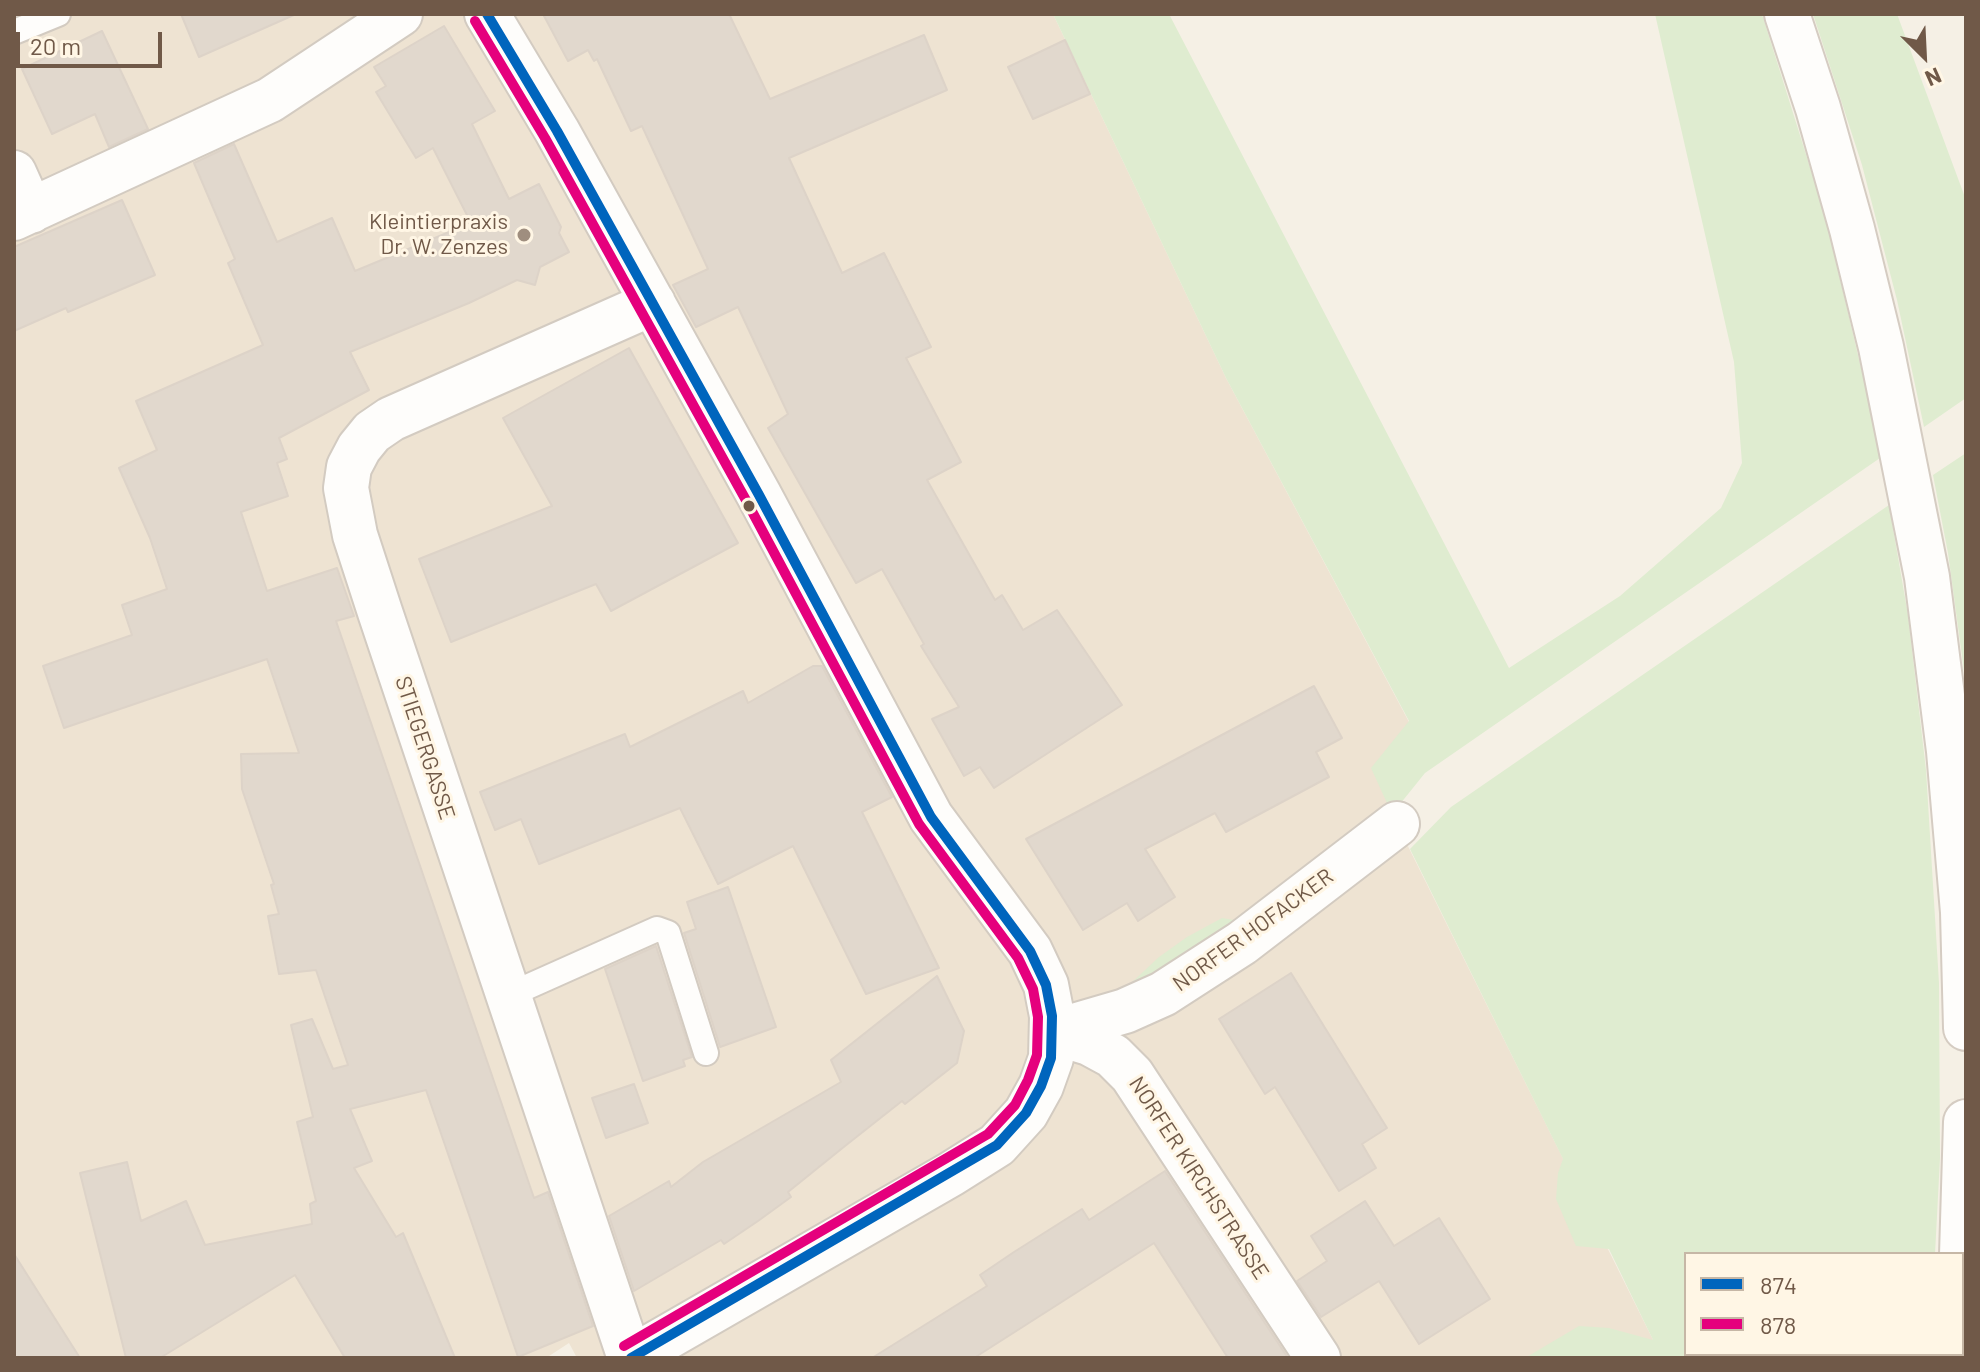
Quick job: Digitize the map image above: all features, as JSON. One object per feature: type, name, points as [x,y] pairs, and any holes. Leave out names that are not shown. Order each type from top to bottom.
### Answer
[{"type":"street","points":[[20,201],[270,100],[400,14]]},
{"type":"street","points":[[487,14],[653,303],[931,817],[1030,951],[1046,985],[1053,1032],[1051,1058],[1041,1086],[1026,1113],[997,1145],[630,1358]]},
{"type":"street","points":[[1787,14],[1818,108],[1852,229],[1881,347],[1927,577],[1949,751],[1958,854],[1966,1028]]},
{"type":"street","name":"STIEGERGASSE","points":[[630,1358],[355,535],[346,488],[349,467],[359,448],[372,432],[391,419],[653,303]]},
{"type":"street","name":"NORFER HOFACKER","points":[[1053,1032],[1125,1011],[1163,994],[1242,943],[1397,824]]},
{"type":"street","name":"NORFER KIRCHSTRASSE","points":[[1053,1032],[1089,1043],[1113,1056],[1132,1075],[1318,1358]]},
{"type":"street","points":[[1962,1252],[1966,1122]]},
{"type":"lane","points":[[14,32],[58,14]]},
{"type":"lane","points":[[507,996],[657,929],[668,933],[706,1053]]},
{"type":"shaded area","points":[[14,14],[1053,14],[1226,378],[1409,722],[1392,814],[1662,1358],[577,1358],[569,1343],[546,1358],[14,1358]]},
{"type":"green space","points":[[1053,14],[1169,14],[1509,668],[1620,596],[1721,508],[1742,463],[1734,362],[1655,14],[1762,14],[1825,215],[1880,458],[1425,773],[1392,814],[1371,768],[1409,721],[1226,378]]},
{"type":"green space","points":[[1813,14],[1897,14],[1966,200],[1966,398],[1924,427],[1897,300],[1862,165]]},
{"type":"green space","points":[[1966,453],[1966,686],[1948,553],[1933,475]]},
{"type":"green space","points":[[1889,505],[1908,615],[1926,770],[1939,983],[1940,1158],[1935,1252],[1684,1252],[1684,1356],[1931,1358],[1525,1358],[1579,1326],[1609,1328],[1653,1340],[1609,1249],[1576,1246],[1556,1199],[1558,1173],[1563,1159],[1410,849],[1451,807]]},
{"type":"green space","points":[[1222,918],[1240,921],[1130,991],[1129,985],[1159,957]]},
{"type":"building","points":[[181,14],[296,14],[199,57]]},
{"type":"building","points":[[543,14],[729,14],[770,99],[924,35],[947,90],[789,158],[842,273],[884,253],[931,347],[906,358],[961,462],[927,480],[995,600],[1002,595],[1023,630],[1057,610],[1122,705],[994,788],[980,767],[964,776],[932,719],[959,707],[921,646],[924,644],[882,569],[856,583],[768,428],[788,414],[738,307],[696,327],[673,285],[708,269],[642,126],[631,131],[597,59],[594,61],[588,50],[568,61]]},
{"type":"building","points":[[444,26],[495,111],[472,124],[509,199],[539,184],[561,227],[559,233],[569,252],[540,267],[535,285],[517,280],[350,352],[369,390],[279,438],[287,459],[277,463],[288,496],[241,512],[267,591],[337,568],[354,616],[336,621],[534,1198],[548,1192],[593,1326],[518,1357],[426,1090],[350,1109],[372,1161],[354,1168],[396,1237],[403,1233],[455,1358],[345,1358],[295,1275],[160,1358],[126,1358],[80,1173],[127,1162],[141,1221],[186,1201],[205,1245],[312,1224],[310,1204],[316,1201],[297,1122],[313,1117],[291,1025],[312,1019],[333,1069],[348,1065],[316,970],[279,974],[268,916],[279,914],[271,885],[274,884],[242,789],[241,754],[299,753],[267,659],[64,728],[43,666],[132,635],[122,605],[167,589],[150,538],[119,468],[157,450],[136,401],[263,345],[228,263],[235,259],[194,163],[234,144],[277,242],[332,218],[355,271],[471,223],[433,148],[416,158],[376,92],[386,86],[374,67]]},
{"type":"building","points":[[102,31],[148,129],[109,147],[95,114],[52,134],[22,69]]},
{"type":"building","points":[[1065,40],[1090,94],[1033,119],[1008,67]]},
{"type":"building","points":[[122,200],[155,275],[14,331],[14,247]]},
{"type":"building","points":[[629,348],[738,543],[611,611],[596,584],[451,642],[419,559],[552,506],[503,418]]},
{"type":"building","points":[[813,666],[822,666],[892,797],[862,812],[939,968],[866,994],[793,846],[718,884],[680,808],[539,864],[521,819],[495,830],[480,792],[625,734],[630,747],[743,691],[748,703]]},
{"type":"building","points":[[1314,686],[1342,738],[1316,752],[1329,777],[1226,832],[1215,813],[1145,849],[1175,897],[1138,921],[1127,903],[1083,930],[1026,839]]},
{"type":"building","points":[[728,887],[776,1027],[720,1047],[684,933],[696,929],[687,902]]},
{"type":"building","points":[[656,946],[692,1057],[683,1060],[685,1066],[643,1081],[605,969]]},
{"type":"building","points":[[1291,973],[1387,1128],[1362,1144],[1376,1168],[1339,1191],[1275,1087],[1265,1094],[1219,1019]]},
{"type":"building","points":[[937,976],[964,1031],[957,1063],[845,1146],[788,1192],[791,1197],[758,1221],[724,1244],[721,1240],[634,1291],[609,1216],[669,1181],[671,1187],[703,1162],[841,1082],[831,1060]]},
{"type":"building","points":[[634,1084],[648,1123],[606,1138],[592,1098]]},
{"type":"building","points":[[1165,1171],[1288,1358],[1228,1358],[1154,1243],[974,1358],[872,1358],[987,1286],[980,1275],[1014,1252],[1082,1209],[1089,1220]]},
{"type":"building","points":[[1365,1201],[1394,1246],[1439,1218],[1490,1299],[1419,1344],[1379,1281],[1321,1317],[1297,1281],[1327,1261],[1311,1236]]},
{"type":"building","points":[[14,1254],[80,1358],[14,1358]]},
{"type":"transit line","name":"874","points":[[487,14],[557,131],[759,495],[931,817],[1030,951],[1046,985],[1052,1016],[1051,1058],[1041,1086],[1026,1113],[997,1145],[631,1358]]},
{"type":"transit line","name":"878","points":[[475,21],[545,138],[747,502],[919,824],[1018,958],[1033,989],[1038,1017],[1037,1055],[1028,1080],[1015,1105],[988,1134],[624,1346]]},
{"type":"place","name":"Kleintierpraxis Dr. W. Zenzes","points":[[524,235]]}]
